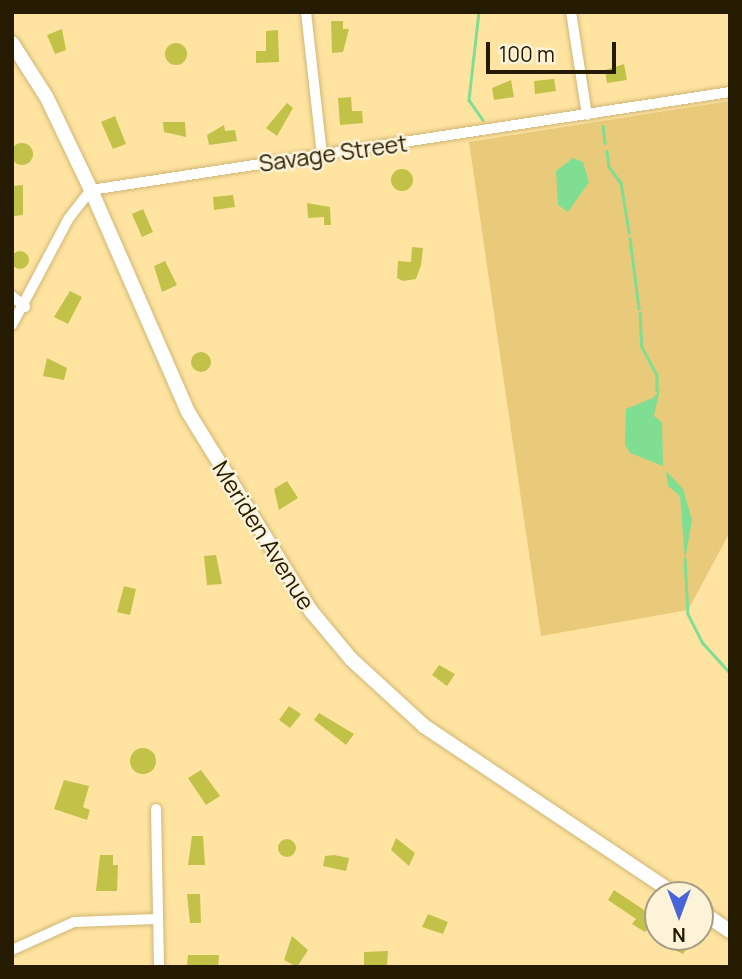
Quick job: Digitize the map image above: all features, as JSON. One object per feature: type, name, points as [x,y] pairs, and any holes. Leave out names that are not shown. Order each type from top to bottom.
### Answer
[{"type":"main road","name":"Meriden Avenue","points":[[12,43],[47,98],[91,190],[188,412],[328,632],[424,726],[655,881]]},
{"type":"main road","points":[[714,920],[730,931]]},
{"type":"street","points":[[306,12],[322,154]]},
{"type":"street","points":[[571,12],[587,115]]},
{"type":"street","name":"Savage Street","points":[[91,190],[730,92]]},
{"type":"street","points":[[12,325],[25,307],[69,218],[91,190]]},
{"type":"street","points":[[12,296],[25,307]]},
{"type":"street","points":[[156,809],[159,967]]},
{"type":"street","points":[[12,950],[74,922],[156,919]]},
{"type":"shaded area","points":[[730,101],[730,532],[688,610],[541,636],[469,142]]},
{"type":"shaded area","points":[[573,158],[583,162],[589,182],[568,212],[558,205],[556,171]]},
{"type":"shaded area","points":[[660,389],[654,416],[662,422],[663,466],[630,453],[625,445],[626,409],[653,398]]},
{"type":"shaded area","points":[[666,471],[683,489],[692,520],[685,560],[680,496],[668,486]]},
{"type":"building","points":[[331,21],[343,21],[343,29],[349,29],[343,52],[332,53]]},
{"type":"building","points":[[62,29],[66,50],[55,54],[47,35]]},
{"type":"building","points":[[278,30],[279,62],[256,63],[256,51],[266,51],[266,31]]},
{"type":"building","points":[[176,43],[184,46],[187,54],[184,62],[176,65],[168,62],[165,54],[168,46]]},
{"type":"building","points":[[624,64],[627,80],[607,83],[605,70]]},
{"type":"building","points":[[554,79],[556,91],[535,94],[534,81]]},
{"type":"building","points":[[511,80],[514,97],[494,100],[492,88]]},
{"type":"building","points":[[351,97],[352,111],[362,111],[363,123],[340,125],[338,98]]},
{"type":"building","points":[[287,103],[293,108],[277,136],[266,128]]},
{"type":"building","points":[[115,116],[126,144],[113,149],[101,122]]},
{"type":"building","points":[[163,122],[185,122],[186,137],[164,132]]},
{"type":"building","points":[[224,125],[225,131],[235,130],[237,141],[209,145],[207,135]]},
{"type":"building","points":[[22,143],[32,150],[33,154],[26,164],[22,165],[12,158],[11,154],[18,144]]},
{"type":"building","points":[[402,169],[410,172],[413,180],[410,188],[402,191],[394,188],[391,180],[394,172]]},
{"type":"building","points":[[23,185],[23,215],[14,216],[12,186]]},
{"type":"building","points":[[233,195],[235,207],[214,210],[213,197]]},
{"type":"building","points":[[307,203],[330,207],[331,225],[324,225],[324,217],[308,218]]},
{"type":"building","points":[[143,209],[153,232],[142,237],[132,214]]},
{"type":"building","points":[[412,247],[423,248],[421,265],[416,279],[403,281],[397,278],[398,261],[411,262]]},
{"type":"building","points":[[16,251],[24,251],[29,260],[27,267],[16,269],[11,264],[11,256]]},
{"type":"building","points":[[165,261],[177,285],[162,292],[154,266]]},
{"type":"building","points":[[70,291],[82,297],[68,324],[54,317]]},
{"type":"building","points":[[201,352],[208,355],[211,362],[208,369],[201,372],[194,369],[191,362],[194,355]]},
{"type":"building","points":[[47,358],[67,368],[64,380],[43,376]]},
{"type":"building","points":[[287,481],[298,498],[279,510],[274,489]]},
{"type":"building","points":[[216,555],[222,584],[207,585],[204,556]]},
{"type":"building","points":[[124,586],[136,589],[130,615],[117,612]]},
{"type":"building","points":[[439,665],[455,674],[447,686],[432,675]]},
{"type":"building","points":[[289,706],[301,714],[290,728],[279,720]]},
{"type":"building","points":[[319,713],[354,734],[346,745],[314,720]]},
{"type":"building","points":[[143,748],[152,752],[156,761],[152,770],[143,774],[134,770],[130,761],[134,752]]},
{"type":"building","points":[[201,770],[220,796],[206,805],[188,778]]},
{"type":"building","points":[[64,780],[89,786],[83,807],[90,810],[87,820],[54,809]]},
{"type":"building","points":[[192,836],[203,836],[205,865],[188,865]]},
{"type":"building","points":[[396,838],[415,853],[409,866],[391,850]]},
{"type":"building","points":[[283,839],[291,839],[296,848],[294,855],[283,857],[278,852],[278,844]]},
{"type":"building","points":[[100,855],[113,855],[113,865],[118,865],[117,891],[96,891]]},
{"type":"building","points":[[325,856],[349,858],[346,871],[323,866]]},
{"type":"building","points":[[614,890],[644,910],[644,931],[632,924],[636,919],[608,900]]},
{"type":"building","points":[[187,894],[200,894],[201,923],[190,923]]},
{"type":"building","points":[[428,914],[448,922],[443,934],[422,927]]},
{"type":"building","points":[[292,936],[308,950],[297,967],[284,960]]},
{"type":"building","points":[[388,951],[387,967],[364,967],[364,952]]},
{"type":"building","points":[[188,955],[219,955],[218,967],[187,966]]},
{"type":"waterway","points":[[479,12],[469,100],[483,120]]},
{"type":"waterway","points":[[603,126],[605,143]]},
{"type":"waterway","points":[[607,151],[609,167],[621,183],[629,232]]},
{"type":"waterway","points":[[630,238],[639,308]]},
{"type":"waterway","points":[[640,313],[642,347],[657,375],[657,390]]},
{"type":"waterway","points":[[685,559],[688,614],[703,643],[730,673]]}]
